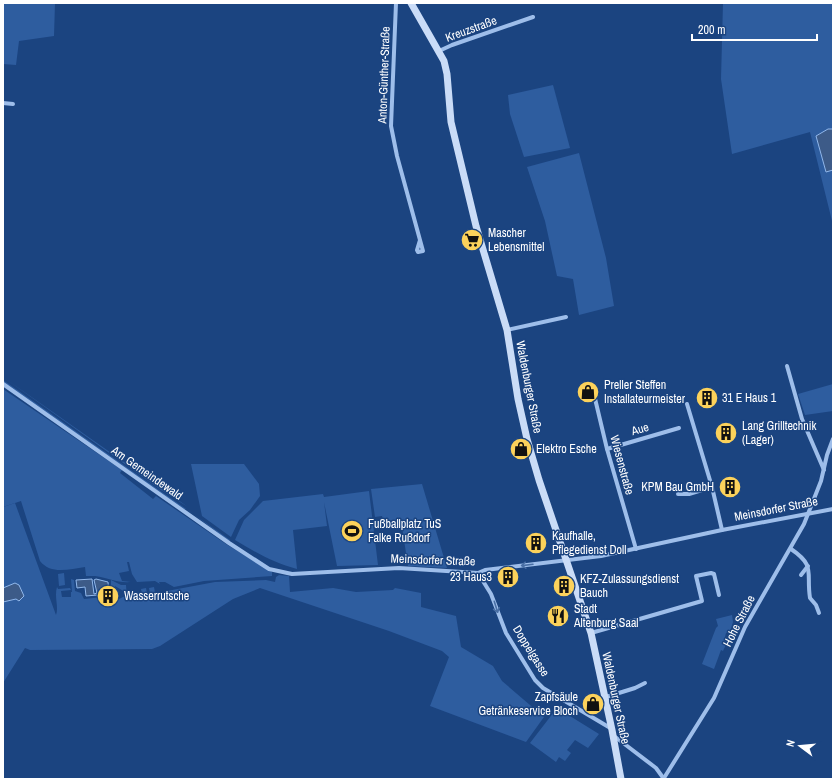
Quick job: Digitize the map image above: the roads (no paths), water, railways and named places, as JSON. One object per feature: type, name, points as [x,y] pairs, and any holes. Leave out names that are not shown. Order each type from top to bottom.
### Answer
[{"type":"main road","name":"Waldenburger Straße","points":[[411,3],[439,51],[447,74],[450,122],[476,226],[507,330],[518,399],[527,439],[539,480],[591,633],[606,697],[621,779]]},
{"type":"street","name":"Anton-Günther-Straße","points":[[396,3],[391,126],[397,156],[420,240]]},
{"type":"street","name":"Kreuzstraße","points":[[439,51],[452,44],[532,17]]},
{"type":"street","points":[[3,103],[13,104]]},
{"type":"street","points":[[507,330],[566,317]]},
{"type":"street","points":[[787,366],[802,419],[824,470]]},
{"type":"street","name":"Am Gemeindewald","points":[[3,384],[229,543],[269,569],[284,573]]},
{"type":"street","name":"Wiesenstraße","points":[[592,386],[607,449],[636,549]]},
{"type":"street","name":"Meinsdorfer Straße","points":[[688,404],[712,487],[722,530]]},
{"type":"street","name":"Aue","points":[[607,449],[680,428]]},
{"type":"street","name":"Hohe Straße","points":[[664,778],[714,698],[745,627],[791,549],[809,513],[833,439]]},
{"type":"street","points":[[678,494],[689,494],[712,487]]},
{"type":"street","name":"Meinsdorfer Straße","points":[[284,573],[305,574],[399,568],[478,573],[486,570],[636,549],[722,530],[833,509]]},
{"type":"street","points":[[791,549],[802,556],[808,566],[810,598],[816,605],[819,613]]},
{"type":"street","points":[[802,575],[808,566]]},
{"type":"street","name":"Doppelgasse","points":[[478,573],[491,594],[506,633],[535,680],[543,688],[613,733],[656,768],[664,778]]},
{"type":"street","points":[[591,633],[702,601],[696,576],[711,573],[714,574],[719,595]]},
{"type":"street","points":[[606,697],[645,684]]},
{"type":"place","name":"Mascher Lebensmittel","points":[[472,240]]},
{"type":"place","name":"Preller Steffen Installateurmeister","points":[[588,392]]},
{"type":"place","name":"31 E Haus 1","points":[[707,398]]},
{"type":"place","name":"Lang Grilltechnik (Lager)","points":[[726,433]]},
{"type":"place","name":"Elektro Esche","points":[[521,449]]},
{"type":"place","name":"KPM Bau GmbH","points":[[730,487]]},
{"type":"place","name":"Fußballplatz TuS Falke Rußdorf","points":[[352,531]]},
{"type":"place","name":"Kaufhalle, Pflegedienst Doll","points":[[536,543]]},
{"type":"place","name":"23 Haus3","points":[[508,577]]},
{"type":"place","name":"KFZ-Zulassungsdienst Bauch","points":[[564,586]]},
{"type":"place","name":"Wasserrutsche","points":[[108,596]]},
{"type":"place","name":"Stadt Altenburg Saal","points":[[558,616]]},
{"type":"place","name":"Zapfsäule Getränkeservice Bloch","points":[[593,704]]}]
